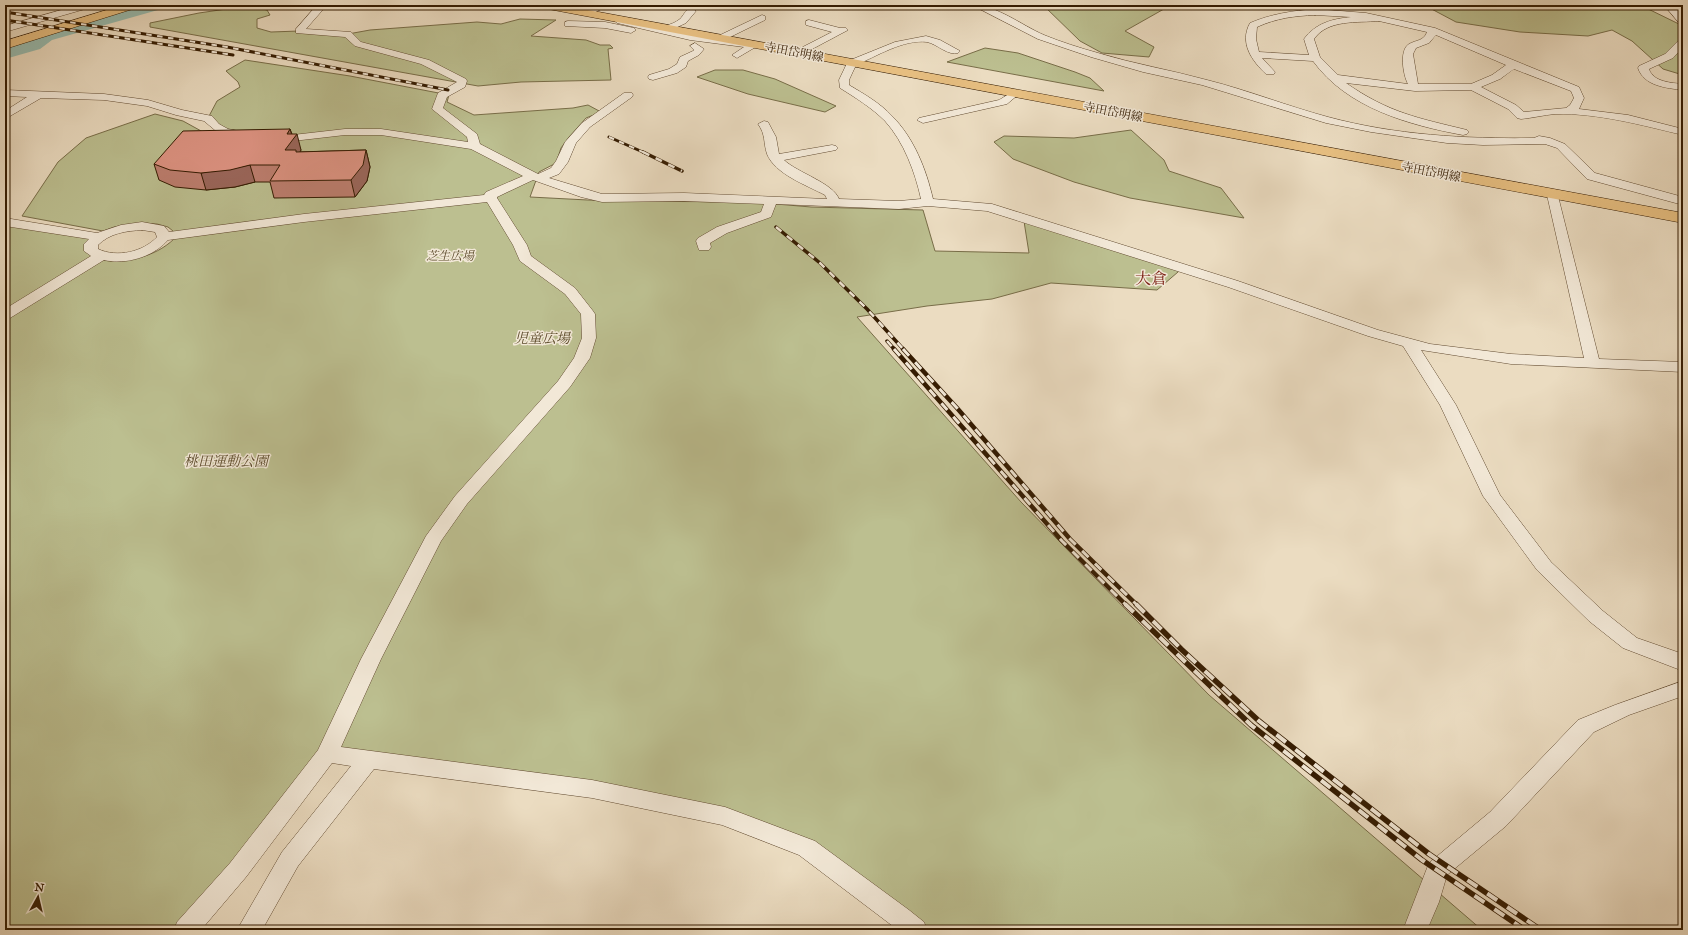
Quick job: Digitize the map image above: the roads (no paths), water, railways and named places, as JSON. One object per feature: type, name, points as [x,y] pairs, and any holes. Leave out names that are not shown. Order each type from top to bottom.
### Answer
[{"type":"main road","points":[[5,45],[135,5]]},
{"type":"main road","name":"寺田岱明線","points":[[543,5],[614,18],[671,34],[720,38],[1553,195],[1683,218]]},
{"type":"street","points":[[5,29],[89,5]]},
{"type":"street","points":[[322,5],[299,31],[348,34],[358,44],[425,62],[462,81],[461,85],[442,96],[437,109],[473,136],[474,146]]},
{"type":"street","points":[[586,13],[605,5]]},
{"type":"street","points":[[976,5],[1041,37],[1094,55],[1143,69],[1204,82],[1326,120],[1371,129],[1447,140],[1483,142],[1550,141]]},
{"type":"street","points":[[1669,5],[1683,22]]},
{"type":"street","points":[[1270,72],[1258,61],[1254,54],[1251,37],[1253,25],[1261,19],[1275,14],[1320,10],[1350,12],[1402,21],[1432,30],[1513,65],[1575,89],[1579,98],[1575,107],[1568,111]]},
{"type":"street","points":[[671,34],[691,11]]},
{"type":"street","points":[[614,18],[626,23],[686,36],[699,42]]},
{"type":"street","points":[[720,38],[762,18]]},
{"type":"street","points":[[1378,18],[1329,23],[1318,27],[1313,31],[1309,39],[1315,58],[1334,78],[1367,103],[1400,116],[1456,131],[1503,138],[1550,141],[1561,146],[1567,151],[1591,176],[1683,201]]},
{"type":"street","points":[[798,53],[841,30],[809,23]]},
{"type":"street","points":[[568,24],[605,25],[686,36]]},
{"type":"street","points":[[1415,88],[1411,80],[1408,54],[1412,46],[1422,43],[1430,37],[1432,30]]},
{"type":"street","points":[[671,34],[674,44],[699,42],[754,45]]},
{"type":"street","points":[[928,202],[924,182],[915,162],[895,127],[878,109],[844,86],[844,80],[852,63],[889,47],[914,39],[927,39],[955,51]]},
{"type":"street","points":[[1683,41],[1669,56],[1643,68],[1647,76],[1655,81],[1683,87]]},
{"type":"street","points":[[653,77],[673,71],[682,65],[684,58],[696,53],[699,49],[699,42]]},
{"type":"street","points":[[737,56],[754,45]]},
{"type":"street","points":[[1254,54],[1315,58]]},
{"type":"street","points":[[1334,78],[1415,88],[1473,87],[1496,77],[1513,65]]},
{"type":"street","points":[[1473,87],[1512,107],[1521,116],[1553,111],[1568,111],[1628,118],[1683,132]]},
{"type":"street","points":[[5,93],[104,96],[141,102],[166,110],[208,118],[215,127],[237,134],[259,137],[284,139],[345,132],[380,132],[474,146],[535,177],[585,194],[602,198],[625,199],[684,196],[899,205],[928,202],[988,207],[1079,238],[1233,284],[1373,333],[1429,348],[1482,355],[1593,364],[1683,367]]},
{"type":"street","points":[[5,116],[39,94]]},
{"type":"street","points":[[923,120],[1002,102],[1014,94]]},
{"type":"street","points":[[491,198],[490,195],[535,177],[555,171],[562,162],[571,142],[586,125],[628,95]]},
{"type":"street","points":[[764,124],[770,133],[774,152],[789,170],[829,192],[833,198],[832,203]]},
{"type":"street","points":[[774,152],[787,144]]},
{"type":"street","points":[[774,152],[832,148]]},
{"type":"street","points":[[1553,195],[1593,364]]},
{"type":"street","points":[[164,237],[163,233],[159,229],[142,226],[119,229],[100,237],[91,244],[90,248],[91,251],[101,256],[111,257],[134,254],[154,246],[164,237],[304,218],[491,198]]},
{"type":"street","points":[[186,930],[238,870],[327,754],[370,659],[432,540],[465,495],[564,384],[582,358],[589,338],[588,314],[570,291],[525,258],[520,245],[491,198]]},
{"type":"street","points":[[704,247],[703,241],[722,230],[768,214],[771,200]]},
{"type":"street","points":[[5,222],[100,237]]},
{"type":"street","points":[[5,315],[101,256]]},
{"type":"street","points":[[1408,342],[1448,405],[1492,496],[1544,566],[1618,635],[1630,643],[1675,659],[1683,664]]},
{"type":"street","points":[[1415,930],[1427,902],[1436,870],[1498,819],[1586,726],[1622,710],[1683,688]]},
{"type":"street","points":[[327,754],[592,789],[725,816],[807,848],[900,917],[915,930]]},
{"type":"street","points":[[249,930],[290,859],[368,760]]},
{"type":"waterway","points":[[127,11],[147,5]]},
{"type":"waterway","points":[[5,54],[34,45],[46,37],[160,5]]},
{"type":"railway","points":[[5,12],[227,47],[448,90]]},
{"type":"railway","points":[[5,20],[233,55]]},
{"type":"railway","points":[[609,137],[645,153]]},
{"type":"railway","points":[[643,152],[682,171]]},
{"type":"railway","points":[[776,227],[820,263],[867,309],[904,350]]},
{"type":"railway","points":[[887,341],[895,350]]},
{"type":"railway","points":[[894,349],[1062,541],[1125,604]]},
{"type":"railway","points":[[903,349],[957,408],[1070,539],[1137,605]]},
{"type":"railway","points":[[1125,604],[1251,725],[1422,860],[1525,930]]},
{"type":"railway","points":[[1137,605],[1181,649],[1259,721],[1429,854],[1541,930]]},
{"type":"district","name":"大倉","points":[[1151,278]]},
{"type":"park label","name":"芝生広場","points":[[450,256]]},
{"type":"park label","name":"児童広場","points":[[542,338]]},
{"type":"park label","name":"桃田運動公園","points":[[226,461]]}]
